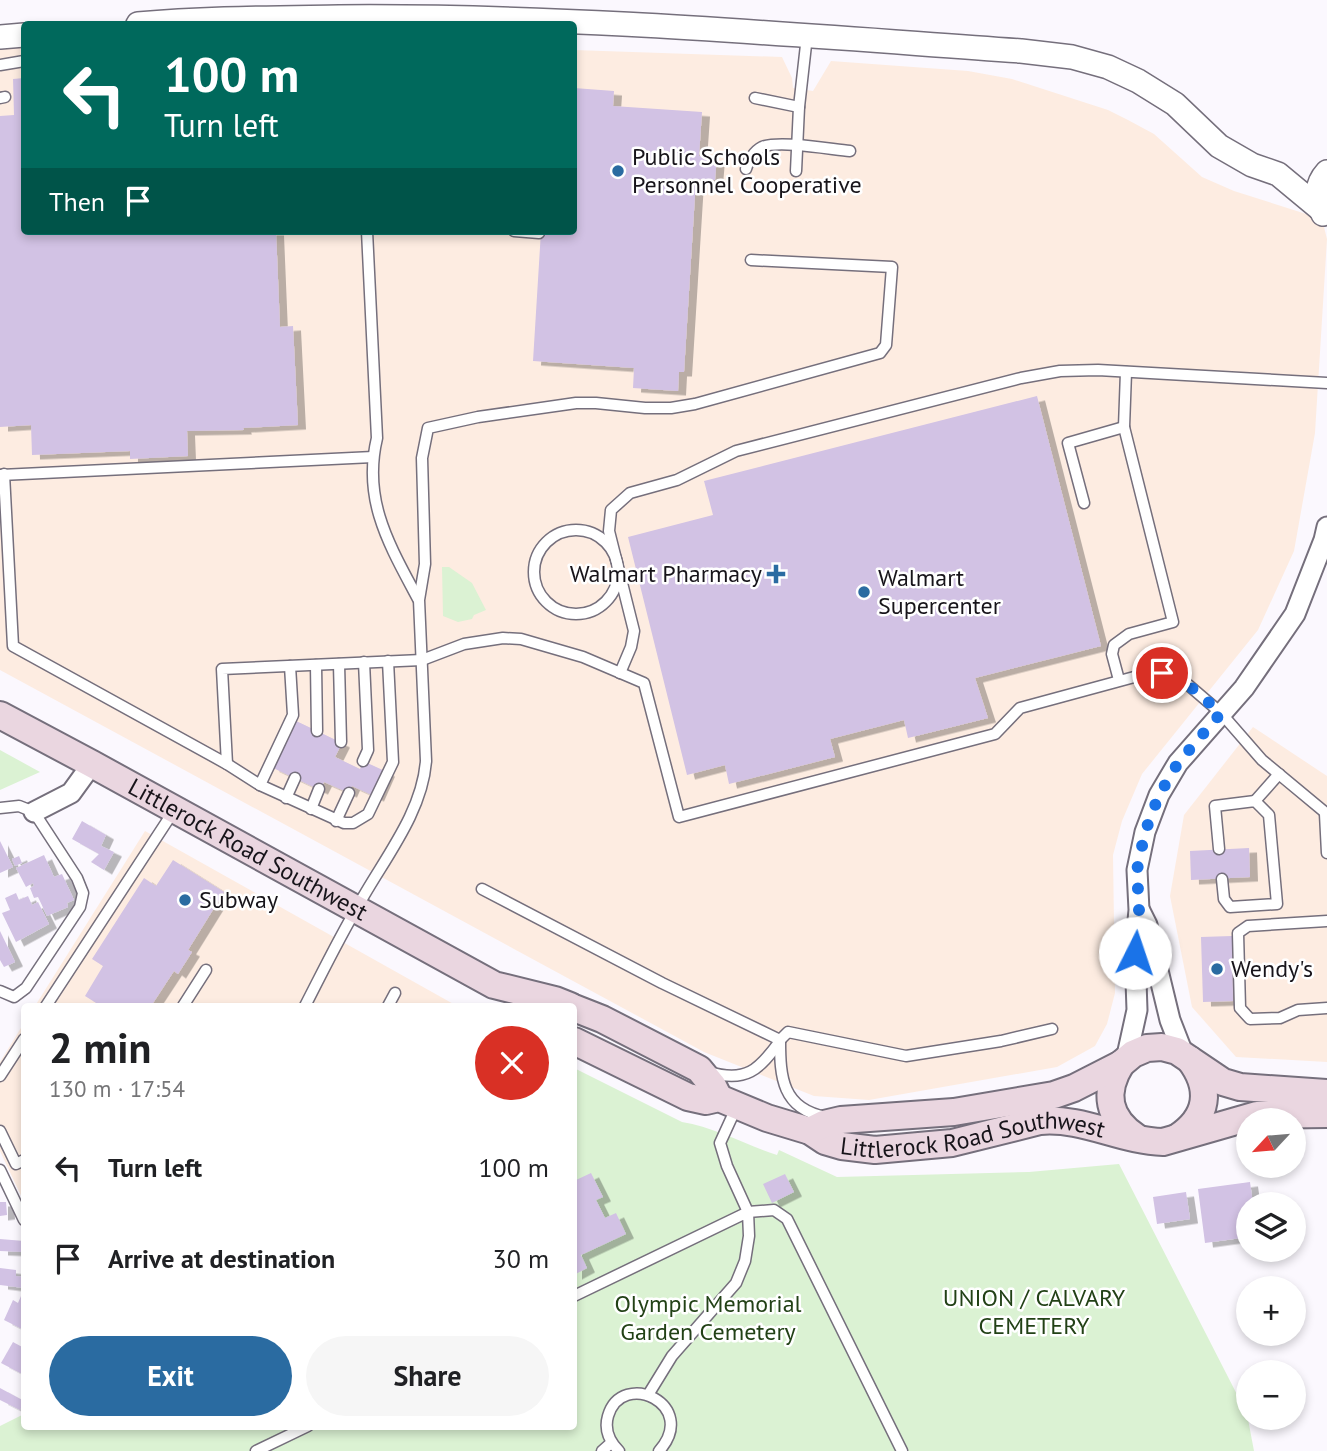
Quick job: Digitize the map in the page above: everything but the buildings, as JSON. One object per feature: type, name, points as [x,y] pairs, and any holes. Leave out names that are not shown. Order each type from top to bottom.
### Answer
[{"type":"main road","name":"Littlerock Road Southwest","points":[[0,715],[494,985],[562,1003]]},
{"type":"main road","name":"Littlerock Road Southwest","points":[[494,985],[512,1003]]},
{"type":"main road","name":"Littlerock Road Southwest","points":[[577,1009],[699,1069],[728,1102]]},
{"type":"main road","name":"Littlerock Road Southwest","points":[[577,1042],[688,1097],[728,1102],[810,1131],[825,1141],[875,1150],[952,1143],[1055,1119],[1149,1142],[1163,1142],[1257,1115],[1327,1114]]},
{"type":"main road","name":"Littlerock Road Southwest","points":[[810,1131],[841,1120],[927,1115],[1027,1101],[1074,1088],[1140,1051],[1154,1048],[1169,1049],[1223,1082],[1240,1087],[1327,1093]]},
{"type":"main road","points":[[1176,1138],[1189,1130],[1199,1117],[1204,1102],[1204,1087],[1199,1072],[1187,1058]]},
{"type":"main road","name":"Littlerock Road Southwest","points":[[1123,1062],[1114,1076],[1110,1090],[1111,1104],[1116,1118],[1136,1137]]},
{"type":"street","points":[[282,21],[479,18],[564,21]]},
{"type":"street","points":[[577,21],[1021,51],[1072,57],[1096,63],[1138,81],[1175,104],[1219,146],[1252,165],[1278,174],[1323,213]]},
{"type":"street","points":[[0,37],[21,35]]},
{"type":"street","points":[[1278,174],[1327,170]]},
{"type":"street","points":[[1323,213],[1317,197],[1319,185],[1327,170]]},
{"type":"street","points":[[1123,1062],[1137,1010],[1137,870],[1145,832],[1159,795],[1178,763],[1258,670],[1295,614],[1327,527]]},
{"type":"street","points":[[34,812],[71,793],[92,764]]},
{"type":"street","points":[[1139,910],[1147,925],[1170,1020],[1187,1058]]},
{"type":"lane","points":[[796,171],[799,107],[807,36]]},
{"type":"lane","points":[[0,65],[21,62]]},
{"type":"lane","points":[[755,98],[799,107]]},
{"type":"lane","points":[[746,169],[748,162],[760,148],[776,144],[850,151]]},
{"type":"lane","points":[[367,235],[377,438],[373,457],[377,514],[419,600]]},
{"type":"lane","points":[[307,1003],[356,908],[422,792],[426,761],[419,600],[425,564],[422,458],[428,428],[478,417],[576,403],[606,403],[645,408],[695,404],[880,353],[886,345],[892,267],[751,260]]},
{"type":"lane","points":[[620,673],[631,647],[634,631],[609,531],[611,510],[630,493],[677,480],[736,451],[1021,378],[1060,371],[1327,383]]},
{"type":"lane","points":[[1119,680],[1112,654],[1114,645],[1129,634],[1173,622],[1125,427],[1126,372]]},
{"type":"lane","points":[[1084,503],[1069,443],[1125,427]]},
{"type":"lane","points":[[373,457],[2,475],[13,646],[227,764],[260,785],[336,821],[353,823],[368,814],[393,762],[388,661]]},
{"type":"lane","points":[[565,531],[592,533],[612,550],[617,562],[618,577],[614,591],[605,603],[587,613],[565,613],[552,608],[535,585],[533,570],[536,556],[553,536],[565,531]]},
{"type":"lane","points":[[227,764],[222,669],[422,660],[464,644],[503,638],[521,639],[567,653],[644,683],[678,817],[995,734],[1020,708],[1119,680],[1162,673],[1193,688],[1221,713],[1262,760],[1326,814],[1327,853]]},
{"type":"lane","points":[[363,761],[368,750],[364,663]]},
{"type":"lane","points":[[339,664],[341,742]]},
{"type":"lane","points":[[316,665],[317,731]]},
{"type":"lane","points":[[260,785],[293,715],[290,666]]},
{"type":"lane","points":[[1219,849],[1214,806],[1255,801],[1279,774]]},
{"type":"lane","points":[[286,798],[295,778]]},
{"type":"lane","points":[[311,809],[319,789]]},
{"type":"lane","points":[[336,821],[348,793]]},
{"type":"lane","points":[[1255,801],[1269,815],[1279,923]]},
{"type":"lane","points":[[0,808],[19,806],[34,812],[77,878],[83,893],[80,907],[26,988],[14,997],[0,992]]},
{"type":"lane","points":[[48,1003],[175,809]]},
{"type":"lane","points":[[1222,878],[1224,900],[1230,907],[1277,904]]},
{"type":"lane","points":[[482,889],[662,983],[780,1040]]},
{"type":"lane","points":[[1327,921],[1248,926],[1238,933],[1240,1007],[1250,1019],[1280,1018],[1298,1010],[1327,1008]]},
{"type":"lane","points":[[185,1003],[206,970]]},
{"type":"lane","points":[[390,1003],[395,993]]},
{"type":"lane","points":[[699,1069],[729,1078],[744,1076],[769,1056],[788,1032],[906,1056],[1001,1041],[1052,1029]]},
{"type":"lane","points":[[780,1040],[780,1074],[785,1088],[798,1105],[814,1115],[841,1120]]},
{"type":"lane","points":[[0,1076],[21,1044]]},
{"type":"lane","points":[[648,1395],[672,1356],[736,1283],[745,1261],[749,1236],[748,1212],[727,1166],[720,1143],[728,1102]]},
{"type":"lane","points":[[0,1131],[16,1164],[21,1162]]},
{"type":"lane","points":[[0,1170],[21,1214]]},
{"type":"lane","points":[[577,1295],[748,1212],[775,1210],[787,1219],[902,1451]]},
{"type":"lane","points":[[602,1451],[615,1447],[607,1428],[609,1413],[625,1396],[632,1394],[648,1395],[664,1406],[671,1424],[670,1434],[660,1451]]},
{"type":"lane","points":[[257,1451],[300,1430]]},
{"type":"shaded area","points":[[21,46],[21,235],[577,235],[577,50],[782,57],[792,78],[793,88],[813,91],[831,61],[968,71],[1012,79],[1108,110],[1154,134],[1202,177],[1234,191],[1322,219],[1327,239],[1315,433],[1294,551],[1258,630],[1142,774],[1122,821],[1113,855],[1115,993],[1107,1024],[1095,1046],[1057,1067],[869,1100],[814,1096],[704,1052],[0,670],[0,48]]},
{"type":"shaded area","points":[[1253,727],[1327,776],[1327,1062],[1236,1057],[1192,1007],[1170,896],[1184,815]]},
{"type":"shaded area","points":[[145,831],[452,1003],[37,1003]]},
{"type":"shaded area","points":[[21,1028],[21,1196],[0,1151],[0,1062]]},
{"type":"green space","points":[[442,567],[449,567],[472,583],[486,610],[474,615],[472,619],[458,622],[443,616]]},
{"type":"green space","points":[[0,750],[40,772],[0,790]]},
{"type":"green space","points":[[577,1070],[682,1122],[718,1132],[777,1155],[779,1150],[837,1177],[1029,1172],[1119,1164],[1236,1393],[1236,1430],[1250,1430],[1254,1451],[0,1451],[0,1426],[21,1416],[21,1430],[577,1430]]},
{"type":"place","name":"Public Schools Personnel Cooperative","points":[[618,171]]},
{"type":"place","name":"Walmart Pharmacy","points":[[776,574]]},
{"type":"place","name":"Walmart Supercenter","points":[[864,592]]},
{"type":"place","name":"Subway","points":[[185,900]]},
{"type":"place","name":"Wendy's","points":[[1217,969]]},
{"type":"route","points":[[1135,953],[1139,910],[1137,870],[1145,832],[1159,795],[1178,763],[1221,713],[1186,683],[1162,673]]},
{"type":"park label","name":"UNION / CALVARY CEMETERY","points":[[1034,1312]]},
{"type":"park label","name":"Olympic Memorial Garden Cemetery","points":[[708,1318]]}]
